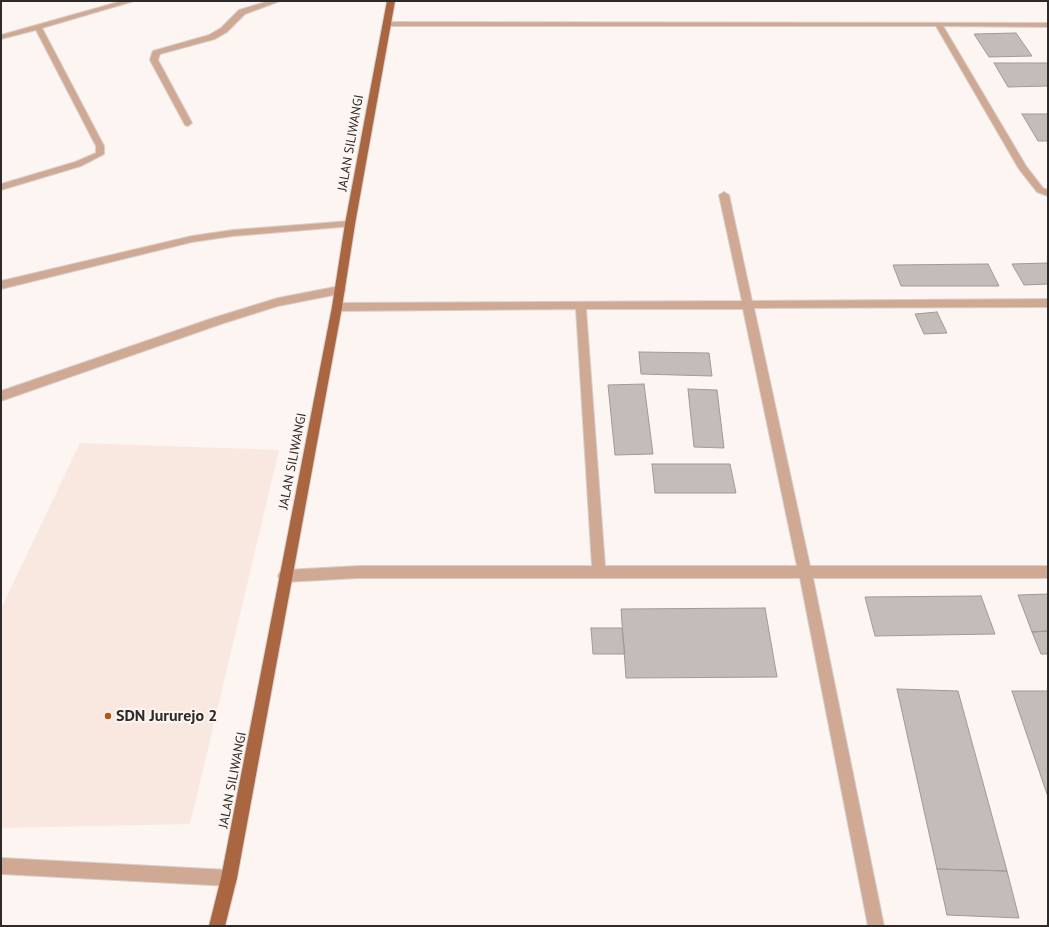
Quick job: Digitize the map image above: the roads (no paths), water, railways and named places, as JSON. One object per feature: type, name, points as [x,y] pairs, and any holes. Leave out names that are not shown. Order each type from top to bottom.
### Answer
[{"type":"main road","name":"JALAN SILIWANGI","points":[[218,926],[229,878],[337,307],[350,224],[391,1]]},
{"type":"street","points":[[1,37],[130,1]]},
{"type":"street","points":[[188,123],[154,60],[156,53],[212,37],[224,30],[242,12],[276,1]]},
{"type":"street","points":[[387,24],[632,23],[1048,25]]},
{"type":"street","points":[[938,24],[1022,167],[1040,190],[1048,193]]},
{"type":"street","points":[[1,187],[78,164],[100,154],[100,146],[38,27]]},
{"type":"street","points":[[724,195],[805,572],[876,926]]},
{"type":"street","points":[[1,285],[205,236],[350,224]]},
{"type":"street","points":[[1,396],[255,309],[278,302],[340,290]]},
{"type":"street","points":[[337,307],[403,305],[748,306],[1048,303]]},
{"type":"street","points":[[581,306],[599,571]]},
{"type":"street","points":[[285,576],[359,572],[1048,572]]},
{"type":"street","points":[[1,866],[229,878]]},
{"type":"place","name":"SDN Jururejo 2","points":[[108,716]]}]
